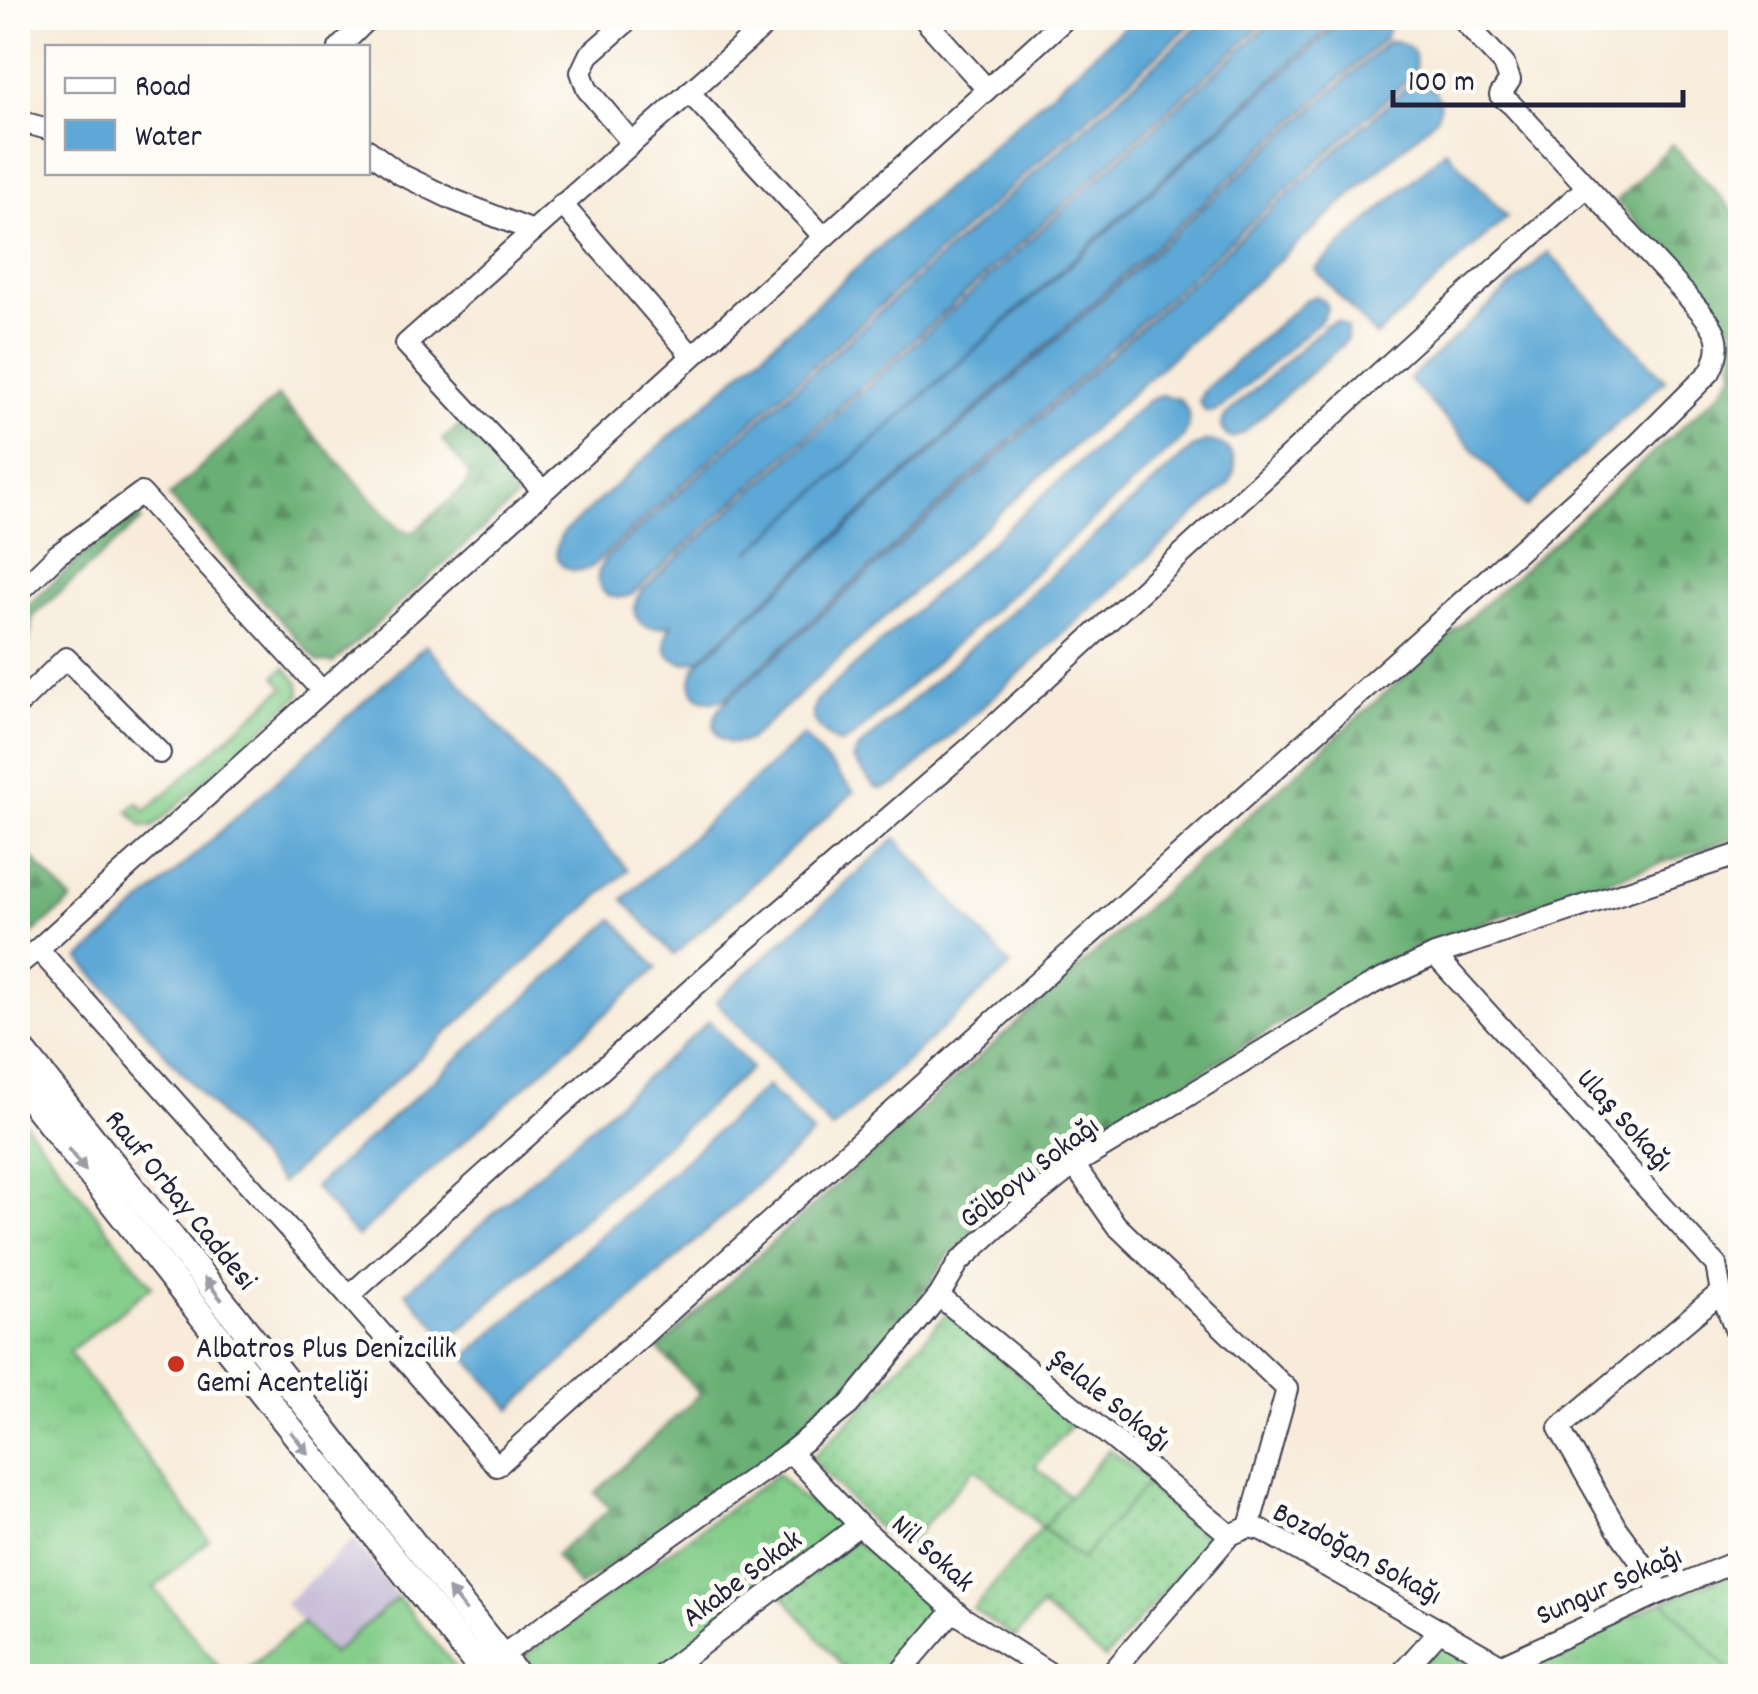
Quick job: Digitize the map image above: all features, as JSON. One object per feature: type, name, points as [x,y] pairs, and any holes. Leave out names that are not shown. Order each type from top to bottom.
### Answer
[{"type":"main road","name":"Rauf Orbay Caddesi","points":[[18,1045],[330,1436],[502,1670]]},
{"type":"main road","name":"Rauf Orbay Caddesi","points":[[18,1083],[502,1670]]},
{"type":"street","points":[[343,45],[368,18]]},
{"type":"street","points":[[630,18],[588,55],[580,72],[588,89],[632,143]]},
{"type":"street","points":[[543,491],[406,344],[772,18]]},
{"type":"street","points":[[923,18],[987,89]]},
{"type":"street","points":[[18,965],[1066,18]]},
{"type":"street","points":[[38,949],[350,1296],[496,1466],[1638,444],[1710,372],[1720,347],[1714,330],[1500,95],[1510,80],[1504,64],[1461,18]]},
{"type":"street","points":[[688,92],[824,237]]},
{"type":"street","points":[[18,121],[45,128]]},
{"type":"street","points":[[370,152],[400,174],[533,231]]},
{"type":"street","points":[[350,1296],[726,958],[973,745],[1586,187]]},
{"type":"street","points":[[562,204],[692,356]]},
{"type":"street","points":[[18,593],[58,554],[141,494],[322,691]]},
{"type":"street","points":[[20,703],[66,658],[160,753]]},
{"type":"street","name":"Gölboyu Sokağı","points":[[502,1670],[848,1404],[938,1296],[959,1262],[1074,1165],[1374,982],[1436,955],[1740,854]]},
{"type":"street","name":"Ulaş Sokağı","points":[[1436,955],[1716,1265],[1720,1292],[1740,1342]]},
{"type":"street","name":"Bozdoğan Sokağı","points":[[1074,1165],[1116,1225],[1286,1389],[1239,1531],[1262,1530],[1511,1671]]},
{"type":"street","points":[[1662,1592],[1617,1529],[1559,1428],[1720,1292]]},
{"type":"street","name":"Şelale Sokağı","points":[[938,1296],[1239,1531]]},
{"type":"street","name":"Nil Sokak","points":[[790,1452],[859,1525],[954,1610],[1054,1676]]},
{"type":"street","name":"Akabe Sokak","points":[[660,1676],[859,1525]]},
{"type":"street","points":[[1109,1676],[1239,1531]]},
{"type":"street","name":"Sungur Sokağı","points":[[1511,1671],[1662,1592],[1740,1560]]},
{"type":"street","points":[[897,1676],[954,1610]]},
{"type":"street","points":[[1399,1676],[1440,1630]]},
{"type":"shaded area","points":[[353,1539],[398,1597],[331,1655],[285,1604]]},
{"type":"green space","points":[[1672,144],[1740,218],[1740,837],[1446,935],[1364,972],[1070,1153],[947,1257],[927,1289],[840,1394],[781,1448],[579,1587],[555,1555],[610,1509],[595,1493],[700,1394],[658,1349],[1720,393],[1735,372],[1732,326],[1617,201]]},
{"type":"green space","points":[[278,396],[400,529],[413,533],[467,485],[469,473],[442,440],[467,420],[522,481],[514,488],[516,499],[333,663],[318,662],[169,496]]},
{"type":"green space","points":[[133,510],[141,520],[33,616],[27,655],[18,645],[18,614]]},
{"type":"green space","points":[[285,667],[299,683],[300,695],[153,827],[142,826],[128,811],[138,802],[146,811],[284,687],[275,676]]},
{"type":"green space","points":[[18,842],[72,901],[18,945]]},
{"type":"green space","points":[[18,1114],[152,1286],[69,1352],[209,1540],[154,1588],[227,1676],[18,1676]]},
{"type":"green space","points":[[947,1313],[1074,1422],[1035,1466],[1069,1496],[1043,1528],[1081,1560],[1146,1485],[1209,1540],[1105,1659],[1041,1607],[1015,1638],[973,1609],[1042,1527],[975,1468],[904,1549],[811,1459],[861,1410]]},
{"type":"green space","points":[[1109,1449],[1208,1525],[1209,1540],[1147,1485],[1081,1560],[1043,1527]]},
{"type":"green space","points":[[777,1474],[802,1499],[843,1519],[849,1527],[650,1676],[540,1676],[524,1656]]},
{"type":"green space","points":[[854,1540],[940,1614],[886,1676],[850,1676],[783,1595]]},
{"type":"green space","points":[[1740,1570],[1740,1676],[1735,1676],[1664,1601]]},
{"type":"green space","points":[[398,1597],[463,1676],[239,1676],[302,1622],[332,1654]]},
{"type":"green space","points":[[1664,1601],[1735,1676],[1553,1676],[1534,1665],[1542,1654]]},
{"type":"green space","points":[[1439,1644],[1491,1676],[1410,1676]]},
{"type":"water","points":[[1134,18],[1198,18],[590,568],[572,570],[560,562],[557,549],[564,532]]},
{"type":"water","points":[[1206,18],[1270,18],[631,595],[613,597],[601,589],[598,576],[605,559]]},
{"type":"water","points":[[1276,18],[1340,18],[749,553],[1345,18],[1389,18],[1390,25],[1385,38],[699,660],[674,659],[666,648],[672,624],[645,626],[636,615],[642,590]]},
{"type":"water","points":[[1394,41],[1414,54],[1411,77],[725,699],[707,700],[695,693],[692,679],[699,662],[1387,42]]},
{"type":"water","points":[[1417,83],[1437,96],[1435,119],[748,741],[730,742],[718,735],[715,722],[722,705],[1410,84]]},
{"type":"water","points":[[1446,150],[1507,217],[1376,336],[1315,269]]},
{"type":"water","points":[[1548,252],[1665,380],[1526,507],[1409,379]]},
{"type":"water","points":[[1316,296],[1327,309],[1322,319],[1221,408],[1205,411],[1199,401],[1204,390],[1305,300]]},
{"type":"water","points":[[1337,321],[1347,328],[1343,344],[1243,433],[1227,436],[1221,426],[1225,416],[1326,325]]},
{"type":"water","points":[[1161,395],[1179,399],[1186,409],[1189,424],[1182,439],[853,737],[841,744],[824,733],[813,716],[817,700],[1146,402]]},
{"type":"water","points":[[1207,441],[1223,446],[1232,456],[1234,470],[1227,486],[898,783],[882,789],[874,786],[853,759],[858,749],[1191,449]]},
{"type":"water","points":[[426,645],[628,870],[281,1183],[80,959]]},
{"type":"water","points":[[803,735],[854,792],[674,955],[623,899]]},
{"type":"water","points":[[896,838],[1011,966],[832,1129],[716,1001]]},
{"type":"water","points":[[614,919],[657,968],[357,1237],[314,1187]]},
{"type":"water","points":[[709,1021],[751,1068],[449,1340],[406,1292]]},
{"type":"water","points":[[767,1086],[813,1134],[511,1409],[466,1357]]},
{"type":"place","name":"Albatros Plus Denizcilik Gemi Acenteliği","points":[[176,1364]]}]
